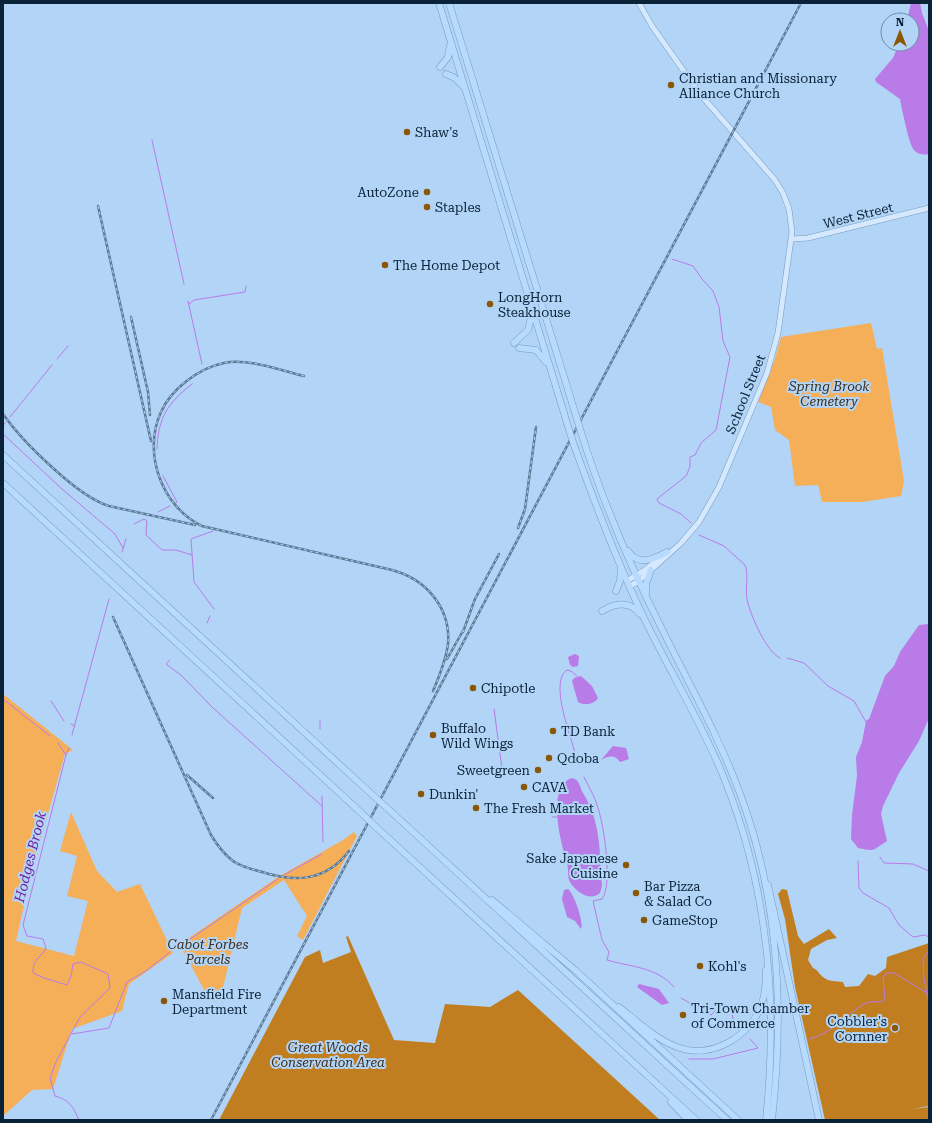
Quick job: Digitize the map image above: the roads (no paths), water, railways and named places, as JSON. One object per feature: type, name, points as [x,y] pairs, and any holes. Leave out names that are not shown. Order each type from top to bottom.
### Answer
[{"type":"highway","points":[[439,3],[549,367],[598,513],[645,620],[706,736],[738,815],[757,888],[771,984],[772,1021],[770,1081],[766,1120]]},
{"type":"highway","points":[[449,3],[599,488],[648,601],[724,754],[744,805],[765,873],[774,910],[819,1120]]},
{"type":"highway","points":[[440,67],[448,57],[450,40]]},
{"type":"highway","points":[[446,74],[455,78],[464,88]]},
{"type":"highway","points":[[514,343],[528,330],[531,321],[532,308]]},
{"type":"highway","points":[[520,348],[536,350],[549,367]]},
{"type":"highway","points":[[3,455],[727,1120]]},
{"type":"highway","points":[[3,483],[696,1120]]},
{"type":"highway","points":[[620,539],[629,554],[640,560],[652,559],[667,552]]},
{"type":"highway","points":[[616,591],[620,581],[620,565]]},
{"type":"highway","points":[[648,601],[646,584],[652,570]]},
{"type":"highway","points":[[602,611],[618,604],[628,604],[637,609],[645,620]]},
{"type":"highway","points":[[759,854],[769,912],[777,979],[778,1053],[772,1120]]},
{"type":"highway","points":[[464,879],[499,905],[575,970],[660,1039],[678,1048],[701,1050],[722,1046],[733,1040],[750,1026],[757,1015],[764,992],[766,944]]},
{"type":"highway","points":[[575,970],[738,1120]]},
{"type":"highway","points":[[637,1066],[688,1120]]},
{"type":"main road","name":"School Street","points":[[628,584],[652,570],[681,543],[699,522],[719,487],[767,372],[778,332],[792,239],[792,222],[789,208],[783,193],[775,180],[700,94],[652,26],[639,3]]},
{"type":"main road","name":"West Street","points":[[792,239],[814,237],[929,208]]},
{"type":"main road","name":"School Street","points":[[638,578],[667,552],[681,543]]},
{"type":"waterway","points":[[152,140],[184,284]]},
{"type":"waterway","points":[[672,259],[693,266],[713,291],[719,307],[723,341],[730,357],[716,430],[701,443],[695,455],[690,457],[690,467],[686,476],[657,499],[659,503],[681,514],[691,523]]},
{"type":"waterway","points":[[189,304],[194,300],[245,292],[246,286]]},
{"type":"waterway","points":[[188,301],[202,364]]},
{"type":"waterway","points":[[57,359],[68,346]]},
{"type":"waterway","points":[[10,417],[52,365]]},
{"type":"waterway","points":[[157,449],[162,419],[171,404],[192,384]]},
{"type":"waterway","points":[[3,434],[62,489],[115,534],[123,548]]},
{"type":"waterway","points":[[163,476],[177,502],[174,504]]},
{"type":"waterway","points":[[158,512],[170,506]]},
{"type":"waterway","points":[[134,524],[144,519],[147,521],[146,535],[162,550],[176,550],[192,555]]},
{"type":"waterway","points":[[213,531],[191,539],[194,582],[214,609]]},
{"type":"waterway","points":[[699,535],[724,546],[745,565],[747,573],[746,591],[751,614],[764,641],[780,658]]},
{"type":"waterway","points":[[122,552],[126,539]]},
{"type":"waterway","points":[[72,735],[109,599]]},
{"type":"waterway","points":[[207,623],[210,616]]},
{"type":"waterway","points":[[787,658],[804,663],[828,686],[854,701],[866,722]]},
{"type":"waterway","points":[[170,660],[166,664],[182,676],[212,707],[322,806]]},
{"type":"waterway","points":[[577,760],[563,712],[560,686],[562,677],[567,670],[571,671],[578,677]]},
{"type":"waterway","name":"Hodges Brook","points":[[3,699],[50,736]]},
{"type":"waterway","points":[[51,701],[64,721]]},
{"type":"waterway","points":[[494,709],[503,776]]},
{"type":"waterway","points":[[320,721],[320,729]]},
{"type":"waterway","points":[[71,724],[75,726]]},
{"type":"waterway","name":"Hodges Brook","points":[[58,743],[66,755],[23,925],[27,936],[43,939],[46,948],[35,962],[33,973],[67,985],[71,976],[73,964],[81,962],[108,974],[110,988],[80,1017],[56,1062],[50,1078],[55,1096],[68,1102],[75,1111],[79,1120]]},
{"type":"waterway","name":"Hodges Brook","points":[[66,755],[69,748]]},
{"type":"waterway","points":[[584,777],[597,804],[605,841],[607,868],[605,892],[602,899],[593,901],[602,940],[609,952],[607,960],[660,975],[674,987]]},
{"type":"waterway","points":[[322,796],[323,842]]},
{"type":"waterway","points":[[552,817],[557,817]]},
{"type":"waterway","points":[[284,875],[322,854]]},
{"type":"waterway","points":[[880,857],[884,863],[913,864],[929,871]]},
{"type":"waterway","points":[[858,861],[859,888],[863,893],[889,908],[899,925],[913,937],[925,935],[929,937]]},
{"type":"waterway","points":[[180,946],[278,879]]},
{"type":"waterway","points":[[929,950],[923,959],[924,979],[929,1004]]},
{"type":"waterway","points":[[72,1034],[109,1028],[127,982],[146,971],[170,952]]},
{"type":"waterway","points":[[810,1039],[817,1037],[831,1029],[865,1003],[881,1002],[885,1000],[883,978],[886,973],[894,973],[927,993]]},
{"type":"waterway","points":[[681,998],[711,1015],[722,1004],[731,1007],[733,1019],[738,1026]]},
{"type":"waterway","points":[[689,1059],[713,1059],[758,1048],[750,1039]]},
{"type":"railway","points":[[211,1120],[801,3]]},
{"type":"railway","points":[[98,206],[151,441]]},
{"type":"railway","points":[[131,317],[148,392],[150,415]]},
{"type":"railway","points":[[304,376],[264,365],[234,362],[224,363],[205,370],[187,381],[166,403],[161,412],[156,428],[154,444],[155,461],[159,477],[166,492],[176,506],[188,517],[202,526],[392,570],[416,580],[434,597],[441,607],[448,631],[446,656],[433,691]]},
{"type":"railway","points":[[3,414],[37,453],[67,480],[96,501],[109,506],[195,525]]},
{"type":"railway","points":[[518,528],[525,509],[536,427]]},
{"type":"railway","points":[[463,632],[475,599],[499,554]]},
{"type":"railway","points":[[113,617],[211,835],[218,846],[233,861],[247,868],[287,878],[310,877],[320,874],[330,868],[340,861],[349,851]]},
{"type":"railway","points":[[447,659],[464,629]]},
{"type":"railway","points":[[187,775],[213,798]]},
{"type":"place","name":"Christian and Missionary Alliance Church","points":[[671,85]]},
{"type":"place","name":"Shaw's","points":[[407,132]]},
{"type":"place","name":"AutoZone","points":[[427,192]]},
{"type":"place","name":"Staples","points":[[427,207]]},
{"type":"place","name":"The Home Depot","points":[[385,265]]},
{"type":"place","name":"LongHorn Steakhouse","points":[[490,304]]},
{"type":"place","name":"Chipotle","points":[[473,688]]},
{"type":"place","name":"TD Bank","points":[[553,731]]},
{"type":"place","name":"Buffalo Wild Wings","points":[[433,735]]},
{"type":"place","name":"Qdoba","points":[[549,758]]},
{"type":"place","name":"Sweetgreen","points":[[538,770]]},
{"type":"place","name":"CAVA","points":[[524,787]]},
{"type":"place","name":"Dunkin'","points":[[421,794]]},
{"type":"place","name":"The Fresh Market","points":[[476,808]]},
{"type":"place","name":"Sake Japanese Cuisine","points":[[626,865]]},
{"type":"place","name":"Bar Pizza & Salad Co","points":[[636,893]]},
{"type":"place","name":"GameStop","points":[[644,920]]},
{"type":"place","name":"Kohl's","points":[[700,966]]},
{"type":"place","name":"Mansfield Fire Department","points":[[164,1001]]},
{"type":"place","name":"Tri-Town Chamber of Commerce","points":[[683,1015]]},
{"type":"place","name":"Cobbler's Cornner","points":[[895,1028]]},
{"type":"park label","name":"Spring Brook Cemetery","points":[[829,394]]},
{"type":"park label","name":"Cabot Forbes Parcels","points":[[208,952]]},
{"type":"park label","name":"Great Woods Conservation Area","points":[[328,1054]]}]
